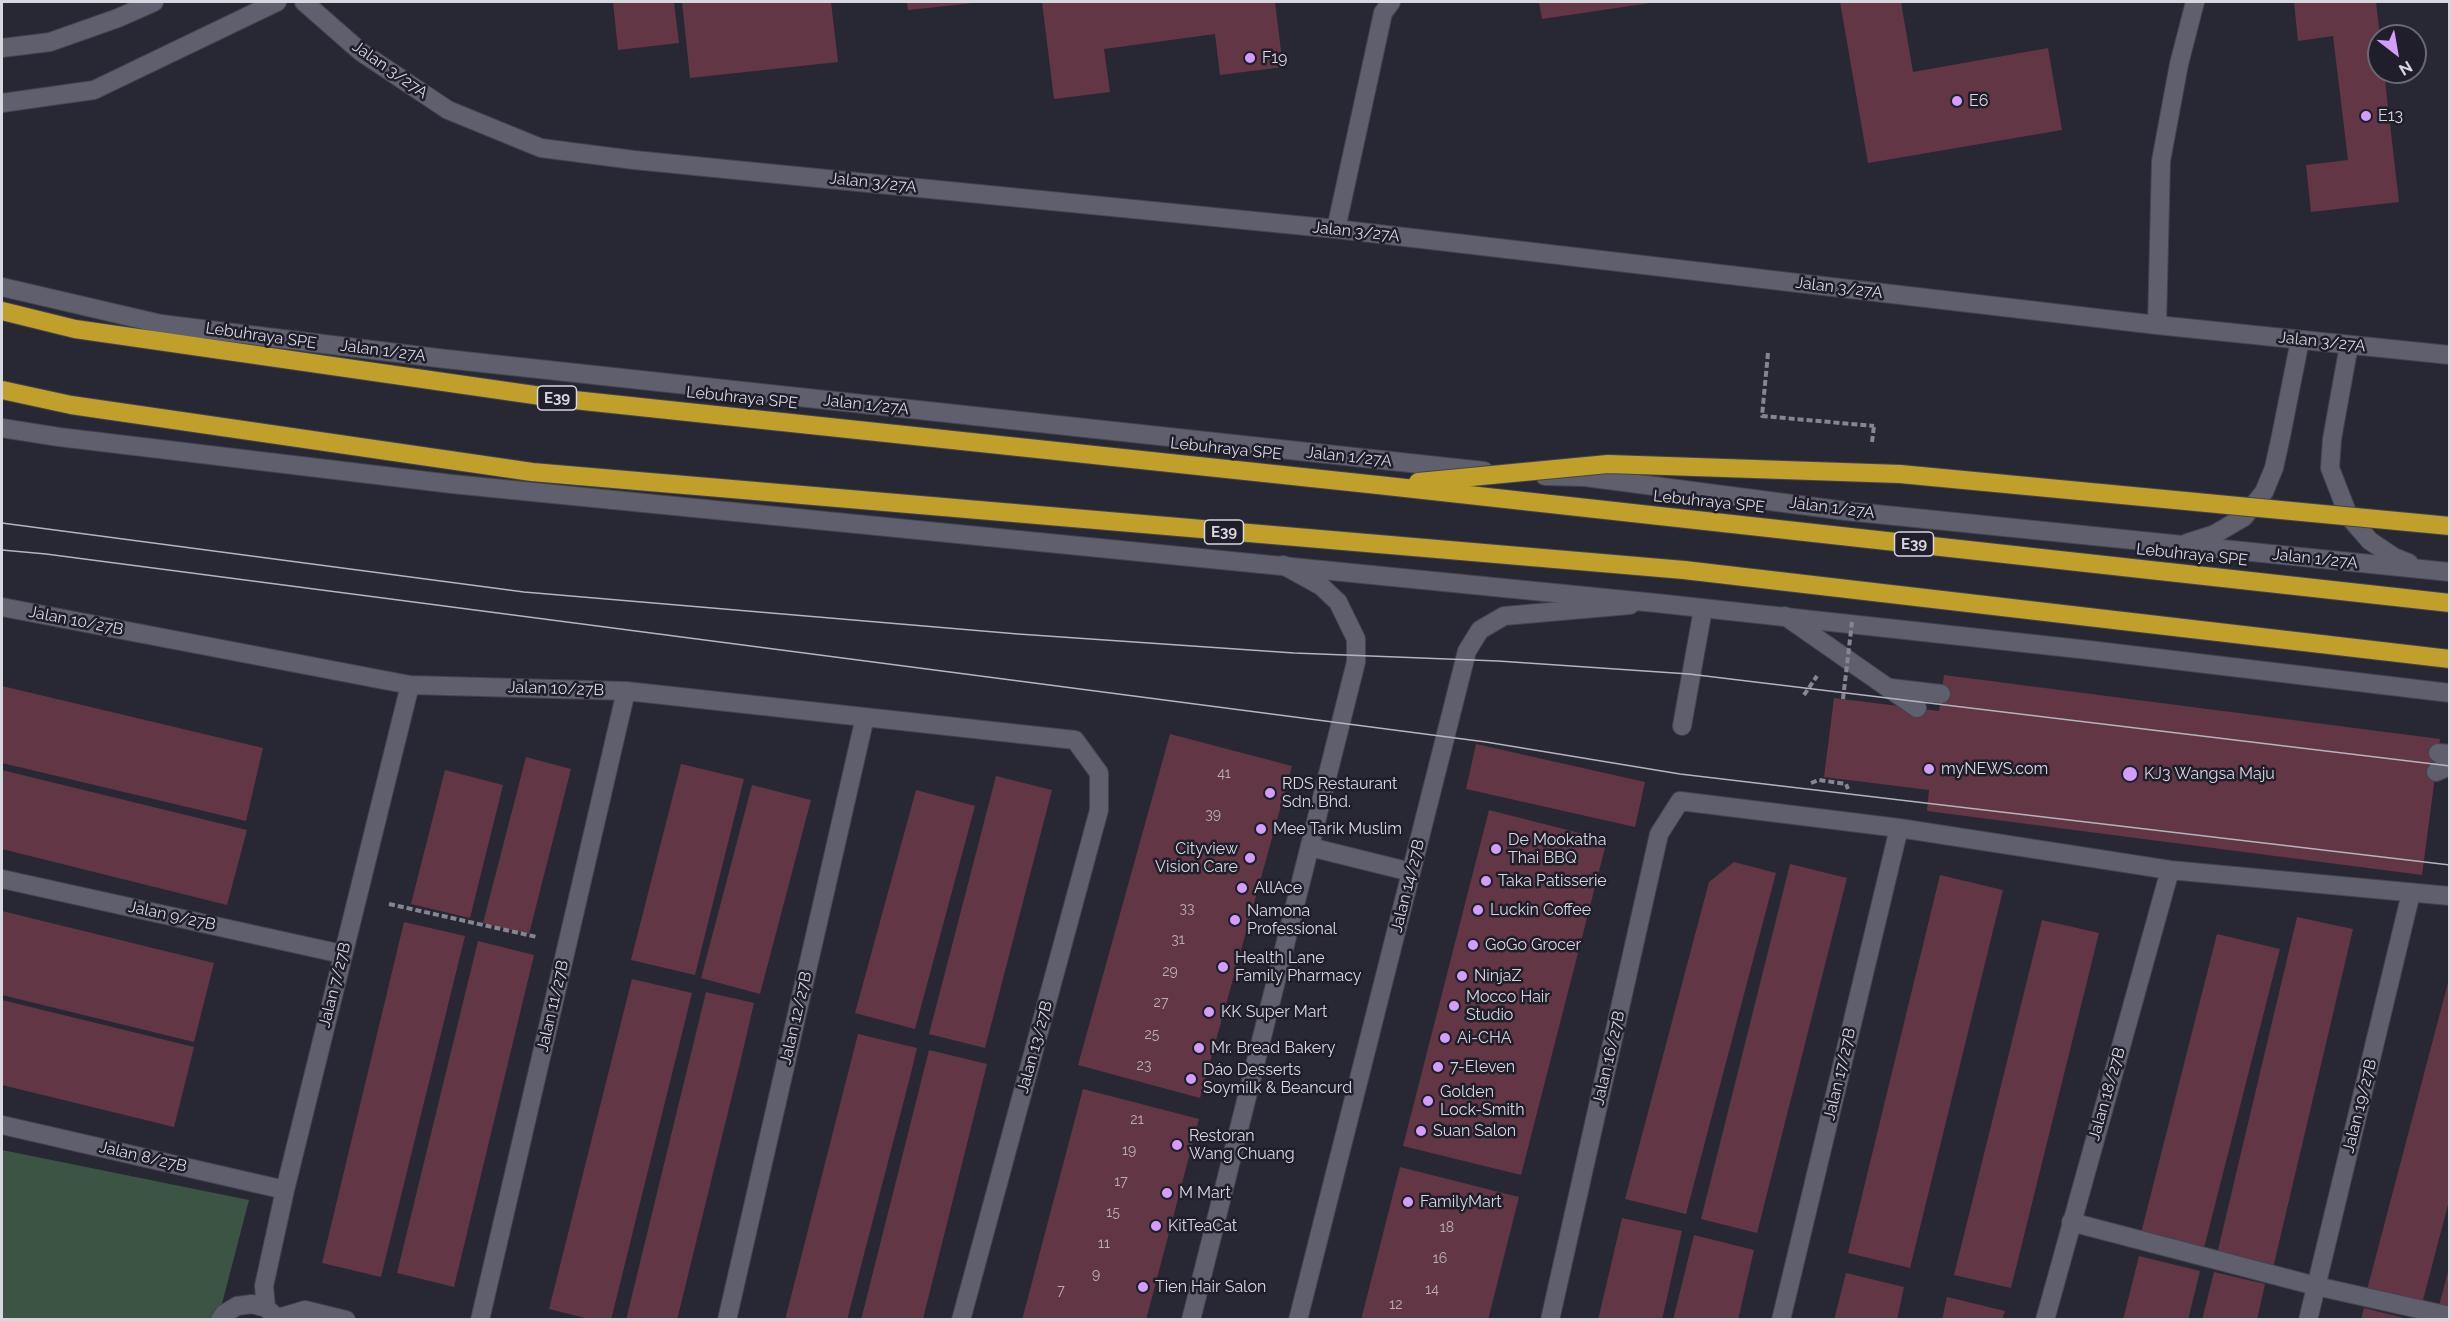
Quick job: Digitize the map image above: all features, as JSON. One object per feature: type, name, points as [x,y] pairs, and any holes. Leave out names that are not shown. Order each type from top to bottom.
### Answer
[{"type":"highway","name":"Lebuhraya SPE","points":[[2,311],[75,329],[555,398],[1378,485],[2450,603]]},
{"type":"highway","name":"E39","points":[[2,390],[71,405],[532,472],[1684,570],[2450,658]]},
{"type":"highway","points":[[1378,485],[1608,464],[1888,473],[2450,526]]},
{"type":"street","points":[[2,48],[50,42],[118,18],[154,2]]},
{"type":"street","points":[[2,103],[94,90],[277,2]]},
{"type":"street","name":"Jalan 3/27A","points":[[304,2],[361,52],[448,110],[541,147],[634,160],[1336,229],[2157,325],[2450,355]]},
{"type":"street","points":[[1336,229],[1383,13],[1391,2]]},
{"type":"street","points":[[2157,325],[2161,161],[2180,63],[2195,2]]},
{"type":"street","name":"Jalan 1/27A","points":[[2,287],[161,324],[446,359],[1515,475],[1585,477],[1846,511],[2450,572]]},
{"type":"street","points":[[2180,545],[2215,534],[2244,517],[2264,492],[2274,468],[2300,340]]},
{"type":"street","points":[[2349,345],[2332,439],[2330,468],[2349,517],[2370,541],[2394,557],[2426,570]]},
{"type":"street","points":[[2,428],[452,484],[1282,564],[1785,616],[2450,693]]},
{"type":"street","points":[[1191,1320],[1356,662],[1356,639],[1338,602],[1321,586],[1282,564]]},
{"type":"street","name":"Jalan 14/27B","points":[[1298,1320],[1467,651],[1480,630],[1504,616],[1656,603]]},
{"type":"street","name":"Jalan 10/27B","points":[[2,607],[410,685],[626,692],[1075,740],[1099,773]]},
{"type":"street","points":[[1682,726],[1703,609]]},
{"type":"street","points":[[1785,616],[1917,708]]},
{"type":"street","name":"Jalan 7/27B","points":[[269,1312],[264,1286],[285,1190],[410,685]]},
{"type":"street","points":[[1887,687],[1941,694]]},
{"type":"street","name":"Jalan 11/27B","points":[[480,1320],[626,692]]},
{"type":"street","name":"Jalan 12/27B","points":[[727,1320],[865,717]]},
{"type":"street","name":"Jalan 13/27B","points":[[961,1320],[1099,810],[1099,773]]},
{"type":"street","name":"Jalan 16/27B","points":[[1550,1320],[1659,834],[1680,801],[1899,828]]},
{"type":"street","points":[[1899,828],[2170,870],[2450,896]]},
{"type":"street","name":"Jalan 17/27B","points":[[1781,1320],[1899,828]]},
{"type":"street","points":[[1310,847],[1411,872]]},
{"type":"street","name":"Jalan 18/27B","points":[[2045,1320],[2170,870]]},
{"type":"street","name":"Jalan 9/27B","points":[[2,879],[342,954]]},
{"type":"street","name":"Jalan 19/27B","points":[[2308,1320],[2411,893]]},
{"type":"street","name":"Jalan 8/27B","points":[[2,1125],[285,1190]]},
{"type":"street","points":[[2071,1222],[2316,1286],[2450,1316]]},
{"type":"street","points":[[220,1320],[224,1314],[237,1306],[269,1312],[304,1310],[346,1320]]},
{"type":"path","points":[[1768,353],[1762,416],[1874,426]]},
{"type":"path","points":[[1818,780],[1832,780],[1846,784]]},
{"type":"path","points":[[359,897],[567,944]]},
{"type":"green space","points":[[2,1150],[249,1200],[218,1319],[2,1319]]},
{"type":"building","points":[[613,2],[674,2],[679,43],[618,50]]},
{"type":"building","points":[[682,2],[831,2],[838,62],[690,78]]},
{"type":"building","points":[[907,2],[974,2],[974,3],[908,10]]},
{"type":"building","name":"F19","points":[[1042,2],[1275,2],[1283,67],[1220,75],[1215,34],[1104,49],[1110,92],[1054,99]]},
{"type":"building","points":[[1539,2],[1650,2],[1650,3],[1542,19]]},
{"type":"building","name":"E6","points":[[1840,2],[1901,2],[1913,72],[2048,48],[2062,130],[1868,163]]},
{"type":"building","name":"E13","points":[[2294,2],[2376,2],[2379,24],[2367,24],[2367,84],[2385,84],[2399,202],[2311,212],[2306,165],[2348,160],[2333,36],[2298,41]]},
{"type":"building","name":"KJ3 Wangsa Maju","points":[[1944,675],[2440,739],[2422,875],[1927,811],[1929,790],[1824,777],[1834,698],[1939,711]]},
{"type":"building","points":[[2,686],[263,748],[246,821],[2,763]]},
{"type":"building","points":[[1170,734],[1292,766],[1200,1098],[1078,1065]]},
{"type":"building","points":[[1476,744],[1645,782],[1635,827],[1466,789]]},
{"type":"building","points":[[526,757],[571,769],[529,934],[483,923]]},
{"type":"building","points":[[681,764],[744,779],[695,975],[631,960]]},
{"type":"building","points":[[2,770],[247,830],[227,905],[2,849]]},
{"type":"building","points":[[445,770],[503,785],[470,918],[411,904]]},
{"type":"building","points":[[996,776],[1052,790],[985,1048],[929,1034]]},
{"type":"building","points":[[752,785],[811,800],[760,994],[701,978]]},
{"type":"building","points":[[916,790],[975,806],[915,1029],[855,1013]]},
{"type":"building","points":[[1489,810],[1607,840],[1521,1175],[1403,1146]]},
{"type":"building","points":[[1734,862],[1776,873],[1686,1214],[1625,1199],[1709,882]]},
{"type":"building","points":[[1790,864],[1847,878],[1757,1233],[1701,1219]]},
{"type":"building","points":[[1940,875],[2003,890],[1910,1268],[1848,1253]]},
{"type":"building","points":[[2,911],[214,963],[194,1042],[2,995]]},
{"type":"building","points":[[2297,917],[2353,929],[2273,1268],[2217,1254]]},
{"type":"building","points":[[2042,920],[2099,933],[2011,1288],[1954,1275]]},
{"type":"building","points":[[404,922],[465,936],[381,1277],[322,1263]]},
{"type":"building","points":[[2217,934],[2280,949],[2203,1252],[2140,1237]]},
{"type":"building","points":[[478,941],[534,955],[454,1287],[397,1273]]},
{"type":"building","points":[[632,979],[692,993],[611,1320],[593,1320],[549,1309]]},
{"type":"building","points":[[2449,979],[2450,1197],[2422,1304],[2367,1290]]},
{"type":"building","points":[[706,992],[754,1003],[741,1059],[677,1320],[626,1320]]},
{"type":"building","points":[[2,1000],[194,1047],[174,1127],[2,1085]]},
{"type":"building","points":[[858,1034],[917,1048],[910,1077],[847,1320],[785,1320]]},
{"type":"building","points":[[929,1050],[987,1064],[923,1320],[861,1320]]},
{"type":"building","points":[[1083,1089],[1199,1119],[1146,1320],[1022,1320]]},
{"type":"building","points":[[1400,1167],[1519,1197],[1488,1320],[1361,1320]]},
{"type":"building","points":[[1622,1218],[1682,1231],[1662,1320],[1598,1320]]},
{"type":"building","points":[[1694,1235],[1754,1250],[1738,1320],[1673,1320]]},
{"type":"building","points":[[2139,1256],[2200,1271],[2188,1320],[2123,1320]]},
{"type":"building","points":[[2450,1268],[2450,1309],[2439,1306]]},
{"type":"building","points":[[2214,1272],[2265,1284],[2257,1320],[2202,1320]]},
{"type":"building","points":[[1846,1273],[1904,1287],[1897,1320],[1834,1320]]},
{"type":"building","points":[[1947,1297],[2005,1311],[2002,1320],[1942,1320]]},
{"type":"building","points":[[2364,1308],[2408,1319],[2408,1320],[2361,1320]]},
{"type":"tram line","points":[[2,523],[524,592],[1018,634],[1294,653],[1498,661],[1689,674],[2450,766]]},
{"type":"tram line","points":[[2,550],[1486,742],[1680,774],[2450,865]]},
{"type":"place","name":"F19","points":[[1250,58]]},
{"type":"place","name":"E6","points":[[1957,101]]},
{"type":"place","name":"E13","points":[[2366,116]]},
{"type":"place","name":"myNEWS.com","points":[[1929,769]]},
{"type":"place","name":"KJ3 Wangsa Maju","points":[[2130,774]]},
{"type":"place","name":"RDS Restaurant Sdn. Bhd.","points":[[1270,793]]},
{"type":"place","name":"Mee Tarik Muslim","points":[[1261,829]]},
{"type":"place","name":"De Mookatha Thai BBQ","points":[[1496,849]]},
{"type":"place","name":"Cityview Vision Care","points":[[1250,858]]},
{"type":"place","name":"Taka Patisserie","points":[[1486,881]]},
{"type":"place","name":"AllAce","points":[[1242,888]]},
{"type":"place","name":"Luckin Coffee","points":[[1478,910]]},
{"type":"place","name":"Namona Professional","points":[[1235,920]]},
{"type":"place","name":"GoGo Grocer","points":[[1473,945]]},
{"type":"place","name":"Health Lane Family Pharmacy","points":[[1223,967]]},
{"type":"place","name":"NinjaZ","points":[[1462,976]]},
{"type":"place","name":"Mocco Hair Studio","points":[[1454,1006]]},
{"type":"place","name":"KK Super Mart","points":[[1209,1012]]},
{"type":"place","name":"Ai-CHA","points":[[1445,1038]]},
{"type":"place","name":"Mr. Bread Bakery","points":[[1199,1048]]},
{"type":"place","name":"7-Eleven","points":[[1438,1067]]},
{"type":"place","name":"Dáo Desserts Soymilk & Beancurd","points":[[1191,1079]]},
{"type":"place","name":"Golden Lock-Smith","points":[[1428,1101]]},
{"type":"place","name":"Suan Salon","points":[[1421,1131]]},
{"type":"place","name":"Restoran Wang Chuang","points":[[1177,1145]]},
{"type":"place","name":"M Mart","points":[[1167,1193]]},
{"type":"place","name":"FamilyMart","points":[[1408,1202]]},
{"type":"place","name":"KitTeaCat","points":[[1156,1226]]},
{"type":"place","name":"Tien Hair Salon","points":[[1143,1287]]}]
